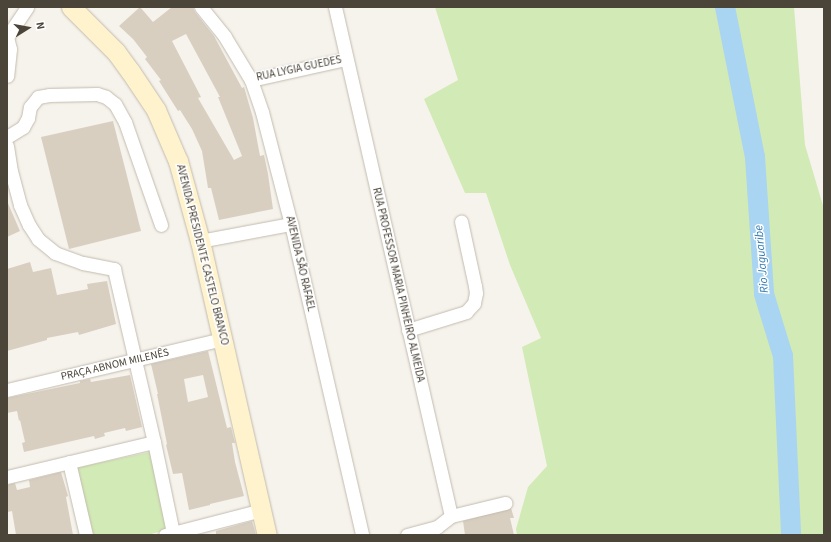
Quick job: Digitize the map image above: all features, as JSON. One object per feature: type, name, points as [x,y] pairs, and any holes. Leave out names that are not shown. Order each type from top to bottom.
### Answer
[{"type":"main road","name":"AVENIDA PRESIDENTE CASTELO BRANCO","points":[[71,7],[116,52],[156,110],[178,161],[200,241],[267,535]]},
{"type":"street","points":[[7,76],[10,49],[7,37],[27,7]]},
{"type":"street","name":"AVENIDA SÃO RAFAEL","points":[[201,7],[225,37],[251,80],[262,112],[291,224],[362,535]]},
{"type":"street","name":"RUA PROFESSOR MARIA PINHEIRO ALMEIDA","points":[[335,7],[451,516]]},
{"type":"street","name":"RUA LYGIA GUEDES","points":[[251,80],[346,59]]},
{"type":"street","points":[[7,136],[22,127],[28,118],[30,107],[38,98],[49,95],[97,94],[106,97],[115,104],[125,122],[161,225]]},
{"type":"street","points":[[7,146],[11,172],[20,204],[29,225],[38,239],[55,253],[83,263],[114,269],[154,442],[169,534],[262,510]]},
{"type":"street","points":[[408,330],[466,312],[474,303],[476,293],[475,286],[461,221]]},
{"type":"street","points":[[200,241],[291,224]]},
{"type":"street","name":"PRAÇA ABNOM MILENÊS","points":[[7,390],[223,339]]},
{"type":"street","points":[[7,477],[154,442]]},
{"type":"street","points":[[69,462],[86,535]]},
{"type":"street","points":[[407,535],[437,527],[451,516],[505,503]]},
{"type":"green space","points":[[435,7],[794,7],[805,145],[824,209],[824,535],[517,535],[516,529],[528,487],[547,466],[522,347],[541,338],[510,265],[486,193],[465,193],[424,99],[458,80]]},
{"type":"green space","points":[[150,452],[167,530],[147,535],[91,535],[75,468]]},
{"type":"building","points":[[140,7],[153,22],[172,7],[193,7],[195,12],[214,36],[242,88],[244,87],[253,118],[260,156],[264,155],[273,209],[219,220],[211,188],[208,188],[202,151],[192,129],[180,110],[178,111],[159,81],[161,80],[145,59],[147,57],[133,39],[119,26]],"holes":[[[186,34],[220,97],[218,97],[242,156],[234,160],[198,98],[201,97],[172,41]]]},
{"type":"building","points":[[113,121],[141,231],[69,249],[41,137]]},
{"type":"building","points":[[7,201],[20,231],[7,237]]},
{"type":"building","points":[[30,262],[33,272],[51,268],[57,295],[88,289],[87,284],[107,281],[116,324],[79,335],[78,332],[47,338],[47,340],[7,351],[7,269]]},
{"type":"building","points":[[208,351],[227,428],[231,427],[235,443],[232,443],[235,462],[244,496],[189,510],[182,473],[173,474],[151,364]],"holes":[[[203,375],[208,397],[188,402],[184,379]]]},
{"type":"building","points":[[130,375],[142,427],[126,431],[125,428],[104,433],[105,436],[95,439],[94,436],[24,452],[22,443],[25,442],[20,420],[19,421],[17,411],[7,413],[7,398],[80,383],[80,381],[90,379],[91,382]]},
{"type":"building","points":[[61,472],[68,496],[66,497],[73,535],[16,535],[12,511],[8,512],[7,485],[15,483],[17,490],[30,487],[29,480]]},
{"type":"building","points":[[511,508],[514,518],[510,518],[514,535],[465,535],[463,521]]},
{"type":"building","points":[[252,521],[256,535],[216,535],[216,531]]},
{"type":"waterway","name":"Rio Jaguaribe","points":[[725,7],[755,157],[764,294],[783,356],[791,535]]}]
